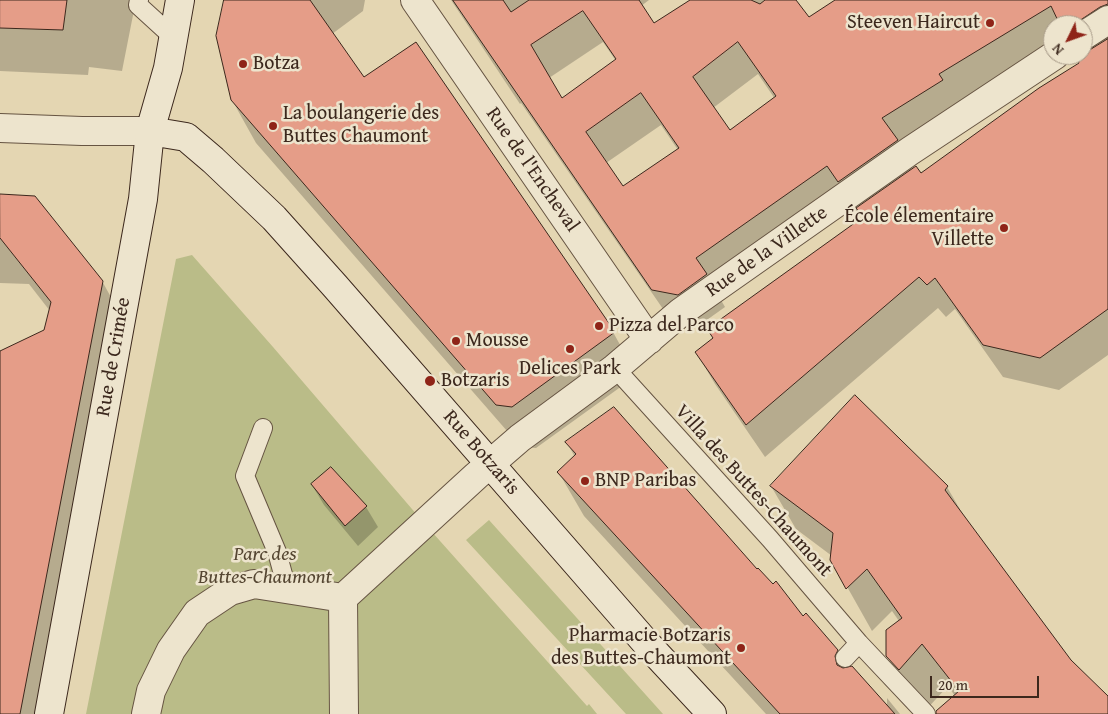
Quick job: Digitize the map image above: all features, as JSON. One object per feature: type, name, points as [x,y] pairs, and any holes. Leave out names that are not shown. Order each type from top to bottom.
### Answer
[{"type":"street","name":"Rue de Crimée","points":[[49,714],[143,200],[150,131],[168,68],[180,0]]},
{"type":"street","name":"Rue de l'Encheval","points":[[415,0],[649,340]]},
{"type":"street","points":[[1093,30],[1108,20]]},
{"type":"street","name":"Rue de la Villette","points":[[344,598],[520,438],[615,368],[681,312],[910,151],[1043,63]]},
{"type":"street","name":"Rue Botzaris","points":[[0,128],[150,131],[186,137],[274,218],[647,644],[712,714]]},
{"type":"street","points":[[146,714],[151,691],[171,650],[197,613],[230,591],[254,584],[344,598],[344,714]]},
{"type":"lane","points":[[139,0],[138,4],[173,37]]},
{"type":"lane","name":"Villa des Buttes-Chaumont","points":[[615,368],[770,539],[859,642],[926,714]]},
{"type":"lane","points":[[263,428],[245,476],[277,552],[287,589]]},
{"type":"lane","points":[[845,658],[859,642]]},
{"type":"green space","name":"Parc des Buttes-Chaumont","points":[[192,255],[424,523],[587,706],[589,704],[597,714],[86,714],[176,259]]},
{"type":"green space","points":[[489,520],[663,714],[626,714],[466,540]]},
{"type":"building","points":[[0,0],[67,0],[63,30],[0,28]]},
{"type":"building","points":[[224,0],[310,0],[364,77],[416,42],[615,332],[512,407],[496,405],[231,100],[216,36]]},
{"type":"building","points":[[453,0],[503,0],[511,12],[529,0],[639,0],[654,23],[690,0],[751,0],[760,4],[765,0],[796,0],[809,17],[835,0],[1108,0],[1108,4],[1088,15],[1055,15],[1051,6],[939,74],[943,80],[882,118],[898,140],[838,182],[827,166],[696,258],[707,274],[678,295],[652,290]],"holes":[[[583,11],[616,59],[562,98],[531,45]],[[738,42],[776,96],[730,130],[693,77]],[[641,93],[679,148],[623,186],[586,132]]]},
{"type":"building","name":"École élementaire Villette","points":[[1108,39],[1108,309],[1040,358],[983,345],[935,278],[927,285],[919,277],[746,425],[695,352],[713,338],[707,329],[863,217],[856,208],[916,166],[921,173],[1039,88],[1076,65],[1093,65],[1093,48]]},
{"type":"building","points":[[0,194],[35,196],[103,281],[20,714],[0,714],[0,351],[44,330],[51,302],[0,238]]},
{"type":"building","points":[[855,395],[948,486],[945,490],[1071,660],[1108,696],[1108,714],[936,714],[936,711],[959,691],[922,644],[899,670],[886,656],[886,630],[902,618],[867,569],[846,589],[830,560],[833,533],[770,486]]},
{"type":"building","points":[[614,407],[757,569],[773,584],[776,581],[803,616],[806,613],[838,650],[835,656],[837,665],[843,668],[852,666],[895,714],[780,714],[557,472],[576,454],[565,442]]},
{"type":"building","points":[[331,467],[367,506],[345,526],[311,484]]},
{"type":"place","name":"Steeven Haircut","points":[[990,23]]},
{"type":"place","name":"Botza","points":[[243,64]]},
{"type":"place","name":"La boulangerie des Buttes Chaumont","points":[[273,126]]},
{"type":"place","name":"École élementaire Villette","points":[[1004,228]]},
{"type":"place","name":"Pizza del Parco","points":[[599,326]]},
{"type":"place","name":"Mousse","points":[[456,341]]},
{"type":"place","name":"Delices Park","points":[[570,349]]},
{"type":"place","name":"Botzaris","points":[[430,381]]},
{"type":"place","name":"BNP Paribas","points":[[585,481]]},
{"type":"place","name":"Pharmacie Botzaris des Buttes-Chaumont","points":[[741,648]]}]
